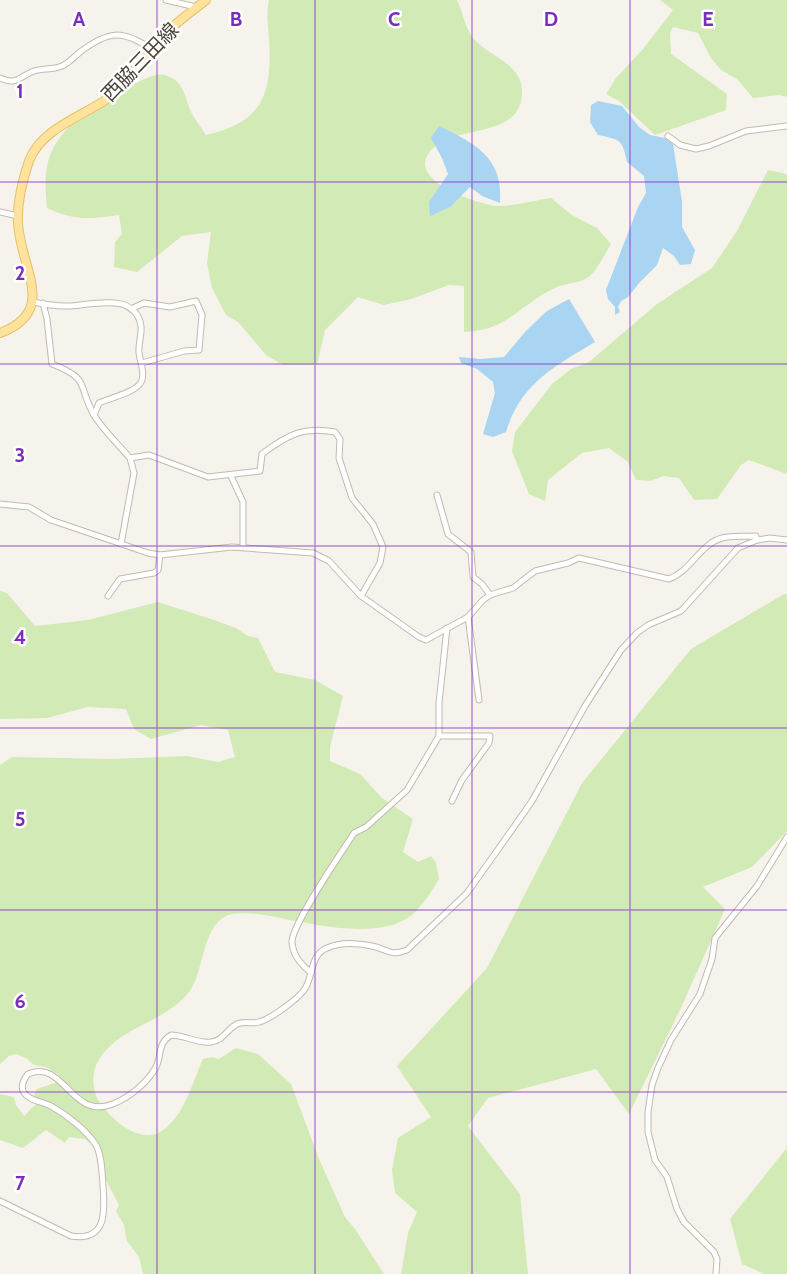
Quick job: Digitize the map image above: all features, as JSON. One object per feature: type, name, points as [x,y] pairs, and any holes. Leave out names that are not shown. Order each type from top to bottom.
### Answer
[{"type":"main road","name":"西脇三田線","points":[[33,302],[19,238],[18,216],[28,166],[39,145],[57,130],[117,92],[150,49],[175,24],[206,0]]},
{"type":"main road","points":[[0,333],[20,324],[27,318],[33,302]]},
{"type":"street","points":[[166,0],[198,7]]},
{"type":"street","points":[[0,78],[19,80],[34,71],[59,68],[94,42],[110,35],[130,36],[150,49]]},
{"type":"street","points":[[668,136],[680,145],[696,149],[746,131],[787,126]]},
{"type":"street","points":[[0,212],[18,216]]},
{"type":"street","points":[[33,302],[65,306],[104,301],[114,302],[131,309],[141,325],[139,350],[142,381],[138,387],[99,403],[94,415]]},
{"type":"street","points":[[131,309],[144,303],[170,307],[196,301],[202,315],[199,350],[184,351],[142,363]]},
{"type":"street","points":[[43,303],[52,364],[72,371],[80,380],[94,415],[130,458],[134,473],[121,544]]},
{"type":"street","points":[[130,458],[148,455],[208,477],[231,476],[260,471],[262,454],[297,432],[317,428],[335,432],[340,439],[339,458],[352,498],[373,524],[383,547],[380,563],[361,596]]},
{"type":"street","points":[[231,476],[243,502],[243,547]]},
{"type":"street","points":[[437,495],[448,534],[471,552],[473,577],[483,584],[490,595]]},
{"type":"street","points":[[0,504],[29,507],[51,520],[160,555],[243,547],[303,551],[321,556],[329,561],[361,596],[426,640],[468,617],[490,595],[513,588],[535,571],[579,558],[669,579],[683,573],[710,543],[723,538],[756,536],[757,540]]},
{"type":"street","points":[[0,1201],[64,1233],[77,1237],[88,1236],[92,1233],[104,1218],[102,1176],[97,1147],[59,1111],[48,1104],[29,1098],[23,1091],[22,1084],[28,1074],[40,1071],[52,1074],[82,1103],[97,1107],[109,1106],[124,1099],[150,1075],[157,1064],[160,1048],[171,1035],[205,1043],[213,1042],[220,1039],[233,1026],[240,1023],[260,1022],[297,998],[306,988],[319,953],[336,945],[374,946],[389,953],[398,954],[407,950],[467,892],[532,801],[585,706],[621,650],[648,625],[681,611],[738,548],[757,540],[770,538],[787,540]]},
{"type":"street","points":[[108,596],[120,579],[154,573],[158,570],[160,555]]},
{"type":"street","points":[[468,617],[479,700]]},
{"type":"street","points":[[311,973],[299,962],[294,952],[294,931],[354,833],[366,827],[407,790],[439,736],[439,703],[447,628]]},
{"type":"street","points":[[439,736],[490,736],[489,743],[462,780],[452,801]]},
{"type":"street","points":[[716,1274],[717,1259],[714,1252],[684,1222],[677,1209],[667,1177],[655,1160],[648,1132],[652,1085],[670,1040],[700,994],[712,960],[715,938],[757,886],[787,837]]},
{"type":"green space","points":[[269,0],[457,0],[473,38],[511,68],[521,83],[522,93],[518,109],[509,119],[497,126],[450,138],[436,145],[427,156],[425,166],[429,175],[450,190],[476,201],[496,206],[551,198],[572,215],[597,228],[611,244],[593,273],[583,280],[543,294],[503,322],[492,327],[464,332],[464,286],[449,285],[411,299],[384,305],[358,297],[325,330],[317,365],[283,365],[266,355],[238,322],[226,315],[212,288],[207,263],[211,232],[182,236],[137,272],[114,267],[115,242],[122,234],[119,215],[82,218],[47,208],[47,167],[60,137],[69,126],[91,109],[142,80],[164,75],[175,80],[206,135],[241,122],[253,113],[261,102],[269,74],[267,14]]},
{"type":"green space","points":[[660,0],[787,0],[787,97],[779,95],[753,98],[737,79],[721,70],[711,58],[698,33],[673,27],[670,33],[671,54],[727,94],[726,110],[655,135],[619,101],[606,94],[616,78],[643,49],[673,10]]},
{"type":"green space","points":[[768,170],[787,174],[787,474],[749,460],[741,465],[717,499],[694,500],[679,478],[663,476],[651,481],[636,480],[628,462],[609,448],[582,453],[548,480],[545,501],[529,494],[512,451],[515,432],[552,384],[571,369],[589,362],[657,304],[712,268],[737,231]]},
{"type":"green space","points":[[0,591],[7,593],[35,626],[88,620],[158,602],[214,620],[236,628],[248,636],[258,638],[275,672],[315,680],[343,696],[330,747],[330,761],[360,774],[382,798],[413,819],[403,852],[418,862],[431,856],[436,863],[439,879],[424,902],[412,915],[398,923],[364,929],[326,926],[257,914],[226,916],[212,930],[198,974],[189,992],[179,1003],[116,1041],[97,1063],[93,1076],[95,1094],[108,1113],[133,1132],[151,1135],[160,1132],[175,1118],[203,1059],[212,1057],[219,1059],[236,1048],[258,1054],[291,1084],[319,1159],[345,1217],[384,1274],[143,1274],[139,1257],[127,1241],[124,1225],[116,1211],[119,1205],[106,1180],[103,1153],[85,1139],[69,1137],[65,1143],[46,1130],[23,1148],[0,1140],[0,1094],[14,1097],[16,1105],[24,1116],[36,1104],[34,1095],[37,1089],[55,1083],[59,1075],[46,1067],[34,1065],[26,1058],[16,1054],[9,1056],[0,1064],[0,765],[12,757],[111,759],[187,756],[218,762],[235,757],[228,730],[201,725],[151,739],[134,729],[126,709],[88,707],[47,718],[0,719]]},
{"type":"green space","points":[[787,594],[787,831],[752,867],[703,887],[725,909],[680,1010],[629,1114],[596,1069],[488,1098],[468,1126],[520,1194],[528,1274],[401,1274],[408,1233],[417,1212],[395,1193],[392,1170],[398,1138],[431,1117],[397,1066],[487,968],[582,783],[691,649]]},
{"type":"green space","points":[[787,1143],[787,1274],[764,1274],[742,1264],[730,1219],[786,1149]]},
{"type":"water","points":[[598,101],[622,106],[639,127],[650,135],[665,138],[673,144],[682,202],[682,227],[695,250],[691,264],[680,265],[674,256],[663,248],[657,265],[628,297],[621,301],[618,307],[620,312],[615,315],[615,307],[608,299],[606,290],[638,207],[646,193],[644,176],[627,162],[619,141],[598,135],[590,122],[591,105]]},
{"type":"water","points":[[439,126],[475,146],[492,163],[500,187],[500,203],[482,196],[470,187],[450,207],[430,216],[429,202],[448,174],[431,138]]},
{"type":"water","points":[[569,299],[595,342],[553,368],[530,389],[512,415],[506,432],[493,437],[483,434],[495,393],[493,382],[477,369],[461,363],[459,357],[481,359],[504,357],[547,311]]}]
